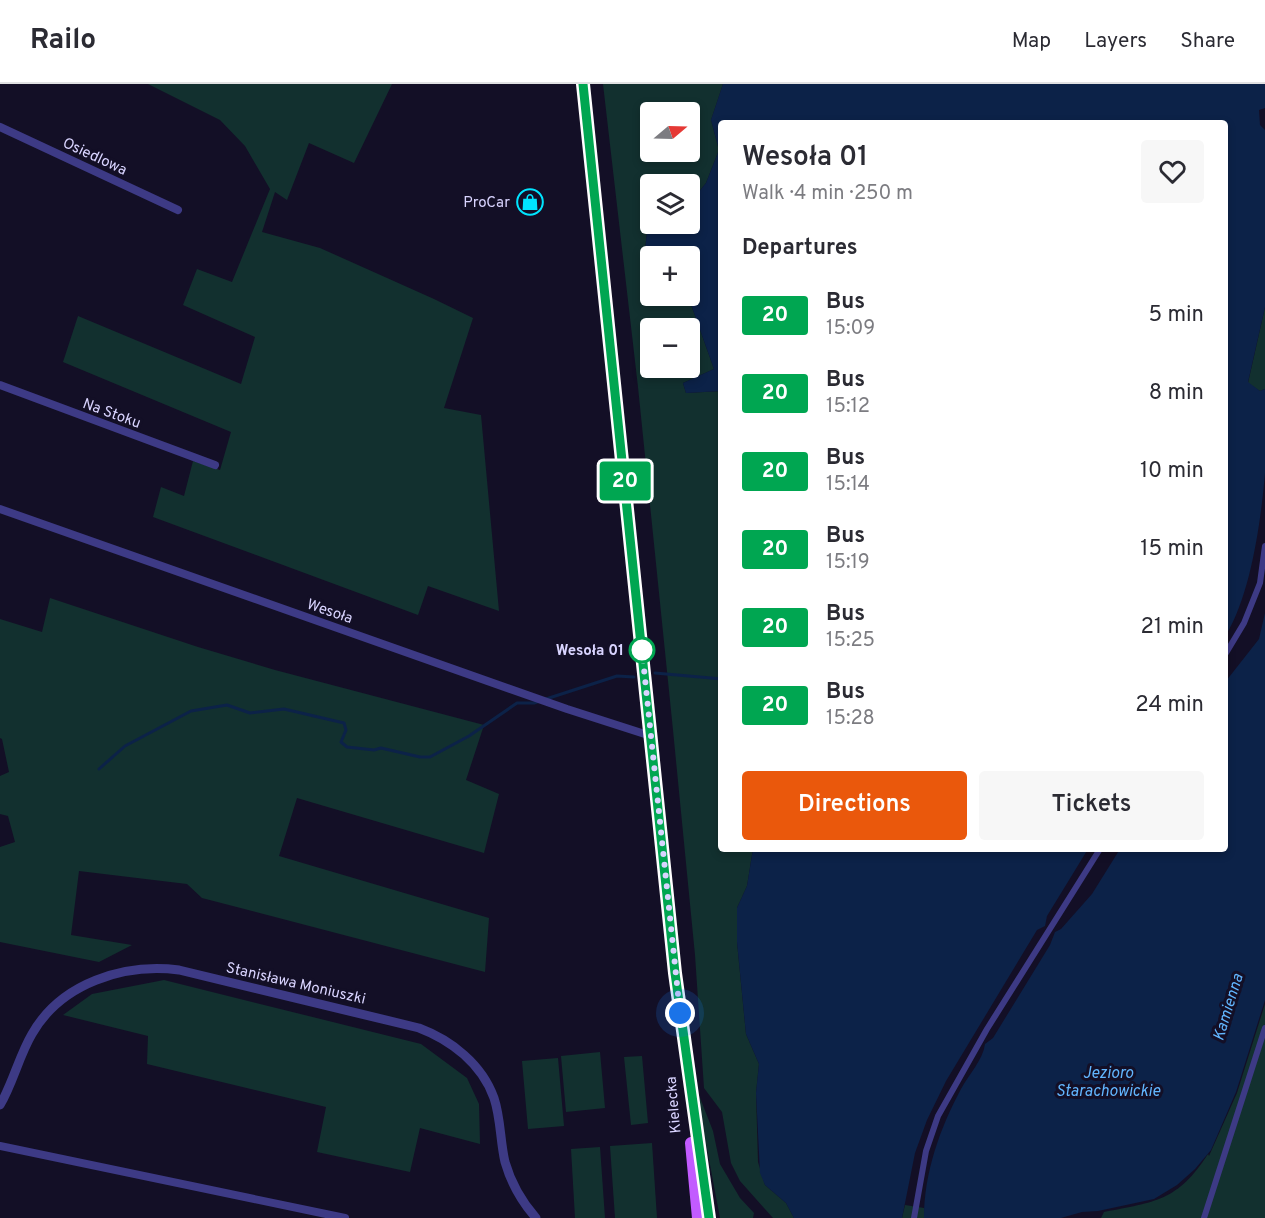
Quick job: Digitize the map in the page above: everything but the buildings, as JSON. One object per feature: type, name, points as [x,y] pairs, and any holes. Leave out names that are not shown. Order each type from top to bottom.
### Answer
[{"type":"main road","name":"Kielecka","points":[[583,84],[678,989],[697,1215]]},
{"type":"main road","name":"Kielecka","points":[[678,989],[709,1218]]},
{"type":"main road","points":[[705,1185],[714,1218]]},
{"type":"street","name":"Osiedlowa","points":[[0,127],[178,210]]},
{"type":"street","name":"Na Stoku","points":[[0,385],[216,465]]},
{"type":"street","name":"Wesoła","points":[[0,509],[567,709],[651,736]]},
{"type":"street","points":[[1228,650],[1244,622],[1260,582],[1265,546]]},
{"type":"street","points":[[914,1218],[926,1151],[938,1116],[999,1011],[1098,852]]},
{"type":"street","name":"Stanisława Moniuszki","points":[[0,1105],[32,1034],[50,1011],[72,992],[99,978],[129,971],[154,968],[179,970],[418,1028],[451,1044],[474,1065],[490,1089],[511,1178],[536,1218]]},
{"type":"street","points":[[1204,1218],[1265,1028]]},
{"type":"street","points":[[0,1146],[345,1218]]},
{"type":"green space","points":[[148,84],[392,84],[354,163],[309,143],[287,200],[275,192],[262,232],[320,248],[473,318],[444,408],[481,415],[499,611],[428,586],[418,615],[153,517],[161,487],[184,496],[193,461],[220,470],[231,432],[63,362],[78,316],[241,384],[255,337],[183,305],[197,269],[232,282],[270,189],[245,146],[220,120]]},
{"type":"green space","points":[[603,84],[723,84],[711,120],[718,153],[706,183],[700,190],[700,174],[640,174],[640,234],[647,234],[645,246],[640,246],[640,306],[692,306],[696,318],[640,318],[640,378],[694,378],[683,383],[686,393],[718,391],[718,852],[753,852],[747,886],[737,908],[737,942],[746,1034],[759,1064],[756,1093],[758,1162],[765,1185],[786,1203],[794,1218],[773,1218],[740,1181],[731,1163],[722,1112],[704,1088],[695,955],[638,387]]},
{"type":"green space","points":[[1265,307],[1265,389],[1260,391],[1248,383]]},
{"type":"green space","points":[[700,330],[714,369],[700,375]]},
{"type":"green space","points":[[50,598],[275,670],[484,725],[466,780],[499,794],[484,853],[297,798],[279,856],[489,918],[485,972],[202,898],[187,884],[79,871],[71,935],[132,945],[99,962],[0,942],[0,847],[15,842],[8,816],[0,814],[0,776],[9,772],[0,738],[0,619],[42,632]]},
{"type":"green space","points":[[164,980],[421,1044],[467,1078],[479,1104],[480,1144],[420,1128],[410,1172],[317,1152],[326,1107],[147,1064],[148,1036],[63,1015],[92,994]]},
{"type":"green space","points":[[1265,1004],[1265,1218],[1101,1218],[1104,1212],[1164,1197],[1186,1181],[1208,1154],[1209,1156],[1237,1093]]},
{"type":"green space","points":[[600,1052],[605,1108],[566,1112],[561,1056]]},
{"type":"green space","points":[[642,1056],[648,1123],[631,1125],[624,1057]]},
{"type":"green space","points":[[558,1058],[564,1126],[528,1129],[522,1061]]},
{"type":"green space","points":[[695,1085],[713,1131],[720,1164],[740,1198],[754,1213],[753,1218],[720,1218]]},
{"type":"green space","points":[[652,1143],[657,1218],[615,1218],[610,1146]]},
{"type":"green space","points":[[600,1147],[605,1218],[575,1218],[571,1149]]},
{"type":"green space","points":[[905,1205],[924,1208],[924,1218],[902,1218]]},
{"type":"water","points":[[723,84],[1265,84],[1265,108],[1259,110],[1260,125],[1265,130],[1265,307],[1248,382],[1260,391],[1265,389],[1265,473],[1261,512],[1248,578],[1235,618],[1228,631],[1228,120],[718,120],[718,146],[711,120]]},
{"type":"water","points":[[718,153],[718,391],[686,393],[683,383],[700,378],[700,375],[714,369],[700,330],[700,318],[696,318],[692,306],[700,306],[700,246],[646,246],[647,234],[700,234],[700,190],[706,183]]},
{"type":"water","name":"Jezioro Starachowickie","points":[[1265,613],[1265,1000],[1236,1092],[1211,1150],[1177,1185],[1154,1199],[1061,1218],[924,1218],[930,1168],[946,1119],[961,1089],[979,1061],[985,1044],[993,1038],[1050,945],[1055,932],[1061,929],[1092,894],[1118,852],[1228,852],[1228,678],[1259,639]]},
{"type":"water","points":[[753,852],[1086,852],[1047,916],[1045,926],[1037,930],[946,1081],[927,1120],[915,1153],[902,1218],[794,1218],[786,1203],[765,1185],[760,1173],[756,1093],[759,1064],[746,1034],[737,942],[737,908],[747,886]]},
{"type":"waterway","points":[[655,673],[718,679]]},
{"type":"waterway","points":[[546,699],[617,676],[634,677]]},
{"type":"waterway","points":[[99,769],[125,746],[191,711],[227,705],[250,713],[284,709],[344,723],[346,730],[341,742],[347,747],[374,750],[381,748],[420,757],[430,757],[469,736],[517,703],[540,701]]},
{"type":"bus line","name":"20","points":[[583,84],[675,973],[709,1218]]},
{"type":"place","name":"ProCar","points":[[530,202]]},
{"type":"place","name":"Wesoła 01","points":[[642,650]]},
{"type":"route","points":[[642,650],[680,1013]]},
{"type":"water label","name":"Kamienna","points":[[1227,1007]]}]
